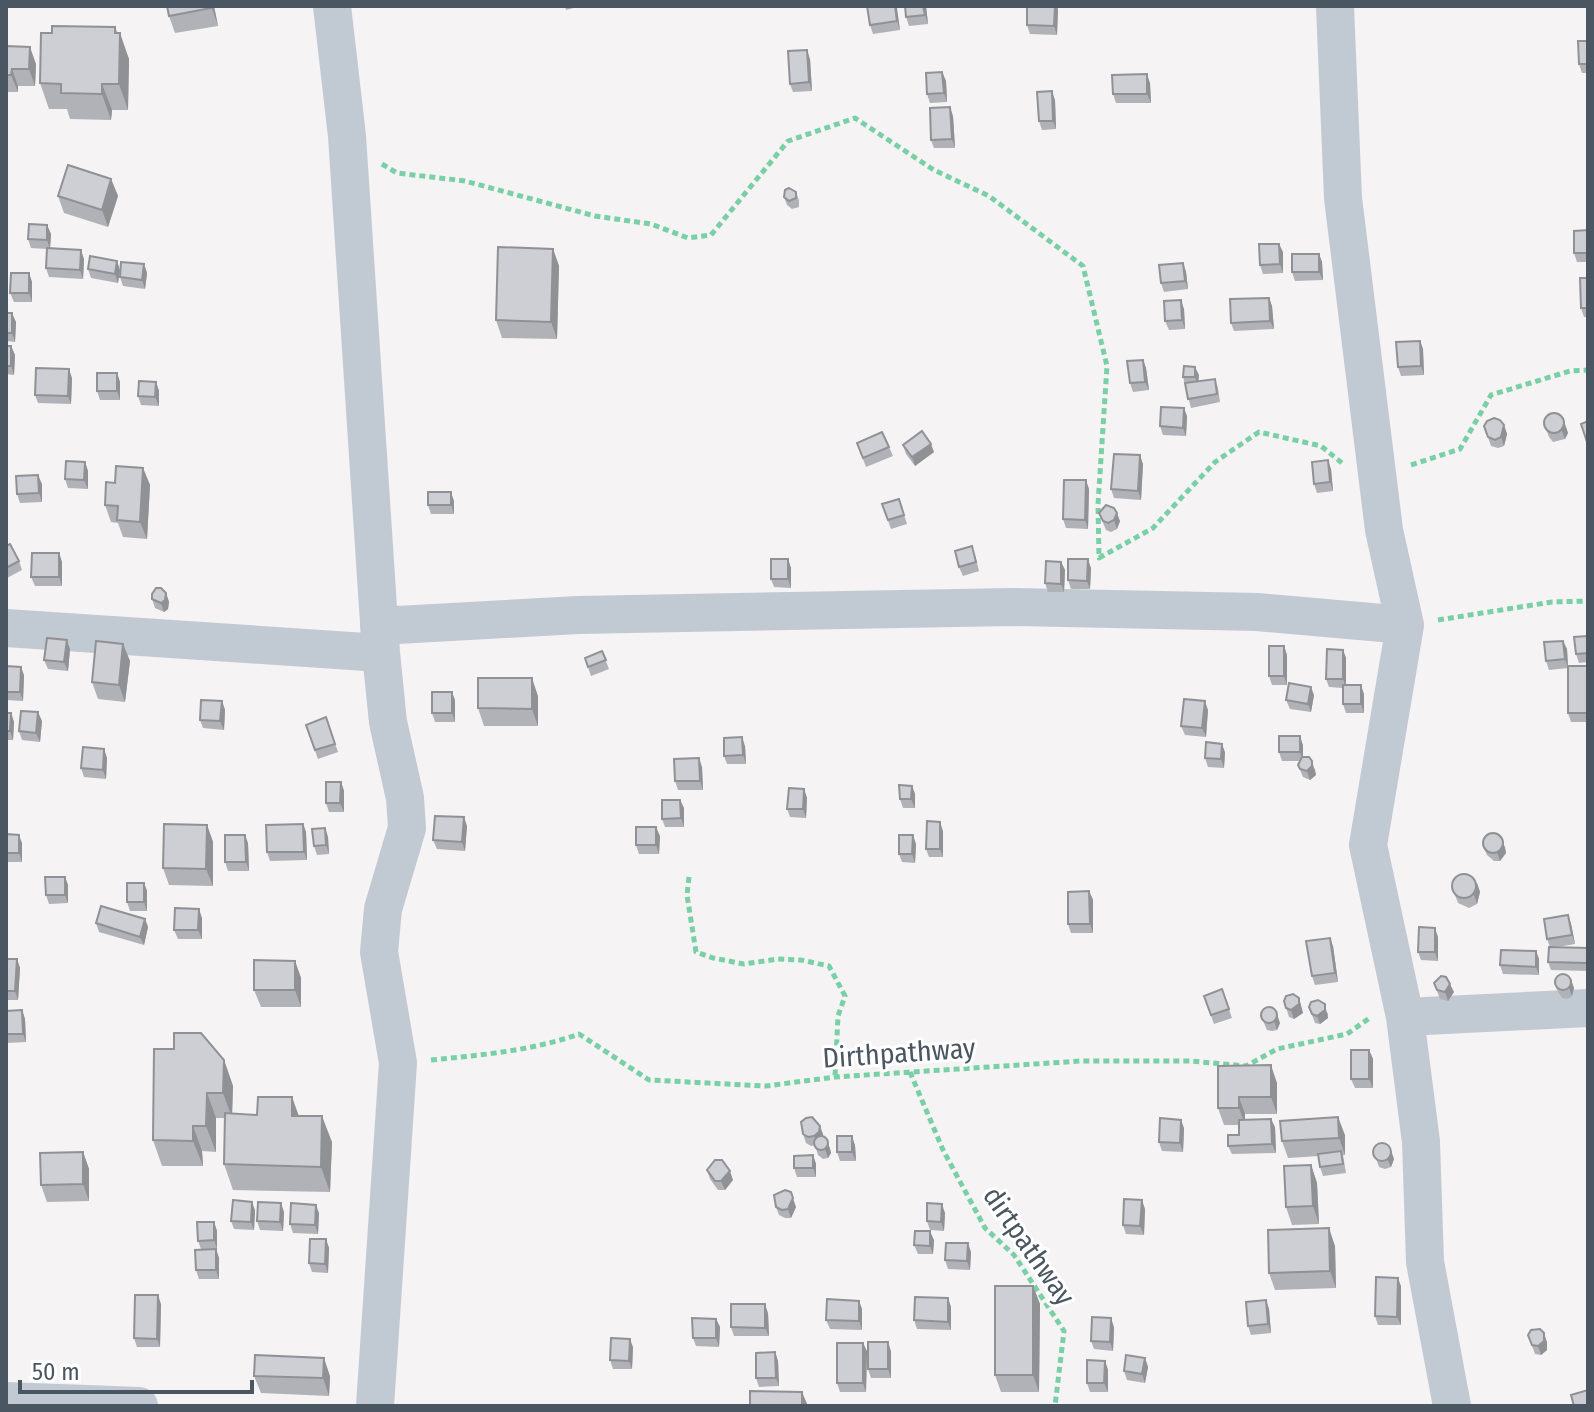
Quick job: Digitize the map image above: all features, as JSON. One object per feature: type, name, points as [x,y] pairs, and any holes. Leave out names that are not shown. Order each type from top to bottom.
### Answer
[{"type":"street","points":[[332,6],[348,142],[380,640],[388,722],[405,798],[407,828],[383,909],[379,952],[398,1063],[375,1406]]},
{"type":"street","points":[[1335,6],[1343,198],[1384,530],[1405,625],[1368,845],[1404,1007],[1421,1142],[1425,1262],[1452,1406]]},
{"type":"street","points":[[6,628],[380,640],[578,615],[1012,607],[1257,612],[1405,625]]},
{"type":"street","points":[[1404,1007],[1588,1008]]},
{"type":"street","points":[[6,1401],[139,1406]]},
{"type":"path","points":[[348,142],[397,173],[465,181],[595,216],[651,224],[688,238],[711,235],[788,141],[855,118],[934,170],[989,196],[1083,266],[1107,366],[1098,504],[1099,558],[1153,528],[1215,462],[1259,432],[1321,446],[1344,465]]},
{"type":"path","points":[[1405,467],[1460,449],[1491,395],[1570,371],[1588,370]]},
{"type":"path","points":[[1405,625],[1552,602],[1588,601]]},
{"type":"path","points":[[689,877],[687,895],[696,952],[744,964],[778,959],[829,966],[845,996],[838,1016],[835,1077]]},
{"type":"path","name":"Dirthpathway","points":[[398,1063],[485,1055],[551,1044],[579,1034],[649,1080],[766,1086],[835,1077],[1081,1061],[1190,1061],[1246,1066],[1277,1049],[1347,1034],[1404,1007]]},
{"type":"path","name":"dirtpathway","points":[[910,1072],[943,1150],[985,1228],[1014,1255],[1064,1331],[1055,1406]]},
{"type":"building","points":[[167,6],[211,6],[211,8],[169,16]]},
{"type":"building","points":[[867,6],[895,6],[897,21],[870,25]]},
{"type":"building","points":[[905,6],[923,6],[925,15],[906,17]]},
{"type":"building","points":[[1027,6],[1055,6],[1054,26],[1027,25]]},
{"type":"building","points":[[52,26],[115,27],[115,33],[120,33],[119,84],[102,84],[102,94],[61,93],[61,84],[40,83],[41,33],[52,33]]},
{"type":"building","points":[[1578,41],[1588,41],[1588,64],[1579,64]]},
{"type":"building","points":[[6,46],[30,47],[29,69],[12,69],[11,75],[6,75]]},
{"type":"building","points":[[807,50],[809,82],[790,84],[788,51]]},
{"type":"building","points":[[942,72],[944,93],[927,94],[926,73]]},
{"type":"building","points":[[1147,74],[1147,94],[1113,94],[1112,75]]},
{"type":"building","points":[[1052,91],[1053,121],[1039,121],[1037,92]]},
{"type":"building","points":[[950,107],[952,139],[931,140],[930,108]]},
{"type":"building","points":[[68,165],[111,179],[102,210],[58,196]]},
{"type":"building","points":[[789,188],[796,192],[796,198],[789,201],[784,197],[785,190]]},
{"type":"building","points":[[29,224],[47,225],[47,240],[28,239]]},
{"type":"building","points":[[1588,230],[1588,253],[1574,253],[1574,231]]},
{"type":"building","points":[[1259,244],[1279,244],[1280,264],[1260,265]]},
{"type":"building","points":[[498,247],[553,249],[551,322],[496,320]]},
{"type":"building","points":[[47,248],[81,250],[80,270],[46,268]]},
{"type":"building","points":[[1292,254],[1319,254],[1319,272],[1292,272]]},
{"type":"building","points":[[90,256],[117,261],[115,274],[88,269]]},
{"type":"building","points":[[121,262],[144,264],[142,280],[120,277]]},
{"type":"building","points":[[1183,263],[1185,281],[1161,283],[1159,265]]},
{"type":"building","points":[[11,273],[29,273],[29,293],[10,293]]},
{"type":"building","points":[[1580,278],[1588,278],[1588,308],[1581,308]]},
{"type":"building","points":[[1269,298],[1270,321],[1231,323],[1230,299]]},
{"type":"building","points":[[1181,300],[1182,320],[1165,321],[1164,301]]},
{"type":"building","points":[[6,313],[12,313],[12,333],[6,333]]},
{"type":"building","points":[[1420,341],[1421,366],[1398,367],[1396,342]]},
{"type":"building","points":[[6,346],[11,346],[11,366],[6,366]]},
{"type":"building","points":[[1143,360],[1145,382],[1130,383],[1127,361]]},
{"type":"building","points":[[1184,366],[1195,367],[1195,377],[1183,377]]},
{"type":"building","points":[[36,368],[69,369],[68,396],[35,395]]},
{"type":"building","points":[[97,373],[117,373],[117,391],[97,391]]},
{"type":"building","points":[[1215,379],[1217,394],[1188,399],[1185,383]]},
{"type":"building","points":[[139,381],[156,382],[155,397],[138,396]]},
{"type":"building","points":[[1161,407],[1184,408],[1183,428],[1160,426]]},
{"type":"building","points":[[1554,413],[1561,416],[1564,423],[1561,430],[1554,433],[1547,430],[1544,423],[1547,416]]},
{"type":"building","points":[[1494,418],[1504,425],[1501,437],[1495,440],[1488,437],[1484,426]]},
{"type":"building","points":[[1588,421],[1588,445],[1581,424]]},
{"type":"building","points":[[922,431],[931,444],[912,457],[903,445]]},
{"type":"building","points":[[882,432],[889,447],[863,458],[857,443]]},
{"type":"building","points":[[1114,454],[1140,455],[1138,491],[1111,489]]},
{"type":"building","points":[[1328,460],[1330,482],[1314,484],[1312,462]]},
{"type":"building","points":[[66,461],[85,462],[84,480],[65,479]]},
{"type":"building","points":[[116,466],[143,468],[140,522],[117,520],[118,506],[105,505],[106,482],[115,483]]},
{"type":"building","points":[[38,475],[39,493],[17,494],[16,476]]},
{"type":"building","points":[[1064,480],[1086,480],[1085,520],[1063,519]]},
{"type":"building","points":[[428,492],[451,492],[451,505],[428,505]]},
{"type":"building","points":[[899,499],[904,515],[888,520],[882,504]]},
{"type":"building","points":[[1106,505],[1117,513],[1114,520],[1108,523],[1099,513]]},
{"type":"building","points":[[10,544],[19,561],[6,568],[6,546]]},
{"type":"building","points":[[972,546],[976,562],[959,567],[955,551]]},
{"type":"building","points":[[32,553],[59,553],[59,577],[31,577]]},
{"type":"building","points":[[771,559],[788,559],[788,579],[771,579]]},
{"type":"building","points":[[1068,559],[1088,559],[1087,581],[1068,580]]},
{"type":"building","points":[[1046,561],[1061,562],[1061,584],[1045,583]]},
{"type":"building","points":[[156,588],[166,593],[161,603],[152,599]]},
{"type":"building","points":[[1587,636],[1588,653],[1576,654],[1574,637]]},
{"type":"building","points":[[47,638],[67,640],[64,662],[44,660]]},
{"type":"building","points":[[96,641],[123,644],[119,685],[92,682]]},
{"type":"building","points":[[1563,641],[1565,659],[1546,661],[1544,642]]},
{"type":"building","points":[[1269,646],[1284,646],[1284,676],[1269,676]]},
{"type":"building","points":[[1327,649],[1343,650],[1343,679],[1326,679]]},
{"type":"building","points":[[602,651],[606,660],[588,667],[585,658]]},
{"type":"building","points":[[6,666],[21,667],[20,692],[6,692]]},
{"type":"building","points":[[1568,666],[1588,666],[1588,713],[1568,713]]},
{"type":"building","points":[[478,678],[532,678],[532,709],[478,708]]},
{"type":"building","points":[[1289,683],[1311,687],[1308,704],[1286,700]]},
{"type":"building","points":[[1343,685],[1361,685],[1361,704],[1343,704]]},
{"type":"building","points":[[432,692],[452,692],[452,713],[432,713]]},
{"type":"building","points":[[1184,699],[1205,701],[1202,728],[1181,726]]},
{"type":"building","points":[[201,700],[222,701],[220,721],[200,720]]},
{"type":"building","points":[[21,711],[38,712],[36,733],[19,731]]},
{"type":"building","points":[[6,713],[11,713],[10,731],[6,731]]},
{"type":"building","points":[[326,717],[335,744],[315,750],[306,725]]},
{"type":"building","points":[[1279,736],[1300,736],[1300,752],[1279,752]]},
{"type":"building","points":[[742,737],[743,755],[724,756],[724,738]]},
{"type":"building","points":[[1206,742],[1222,744],[1221,759],[1205,758]]},
{"type":"building","points":[[83,747],[104,749],[103,770],[81,768]]},
{"type":"building","points":[[1302,757],[1309,757],[1312,761],[1307,771],[1298,765]]},
{"type":"building","points":[[699,758],[700,781],[675,781],[674,759]]},
{"type":"building","points":[[326,782],[341,782],[340,803],[326,803]]},
{"type":"building","points":[[899,785],[912,786],[911,799],[900,799]]},
{"type":"building","points":[[789,788],[804,789],[803,809],[787,809]]},
{"type":"building","points":[[662,800],[680,800],[681,818],[662,819]]},
{"type":"building","points":[[435,816],[464,817],[462,842],[433,840]]},
{"type":"building","points":[[927,821],[940,822],[940,849],[926,849]]},
{"type":"building","points":[[164,824],[207,825],[206,869],[163,868]]},
{"type":"building","points":[[303,824],[304,852],[267,852],[266,825]]},
{"type":"building","points":[[636,827],[656,827],[656,845],[636,845]]},
{"type":"building","points":[[325,828],[326,845],[314,846],[312,829]]},
{"type":"building","points":[[1493,833],[1500,836],[1503,843],[1500,850],[1493,853],[1486,850],[1483,843],[1486,836]]},
{"type":"building","points":[[6,834],[19,835],[19,853],[6,853]]},
{"type":"building","points":[[225,835],[245,835],[246,862],[225,862]]},
{"type":"building","points":[[899,835],[913,835],[912,854],[899,854]]},
{"type":"building","points":[[1464,874],[1475,881],[1476,886],[1469,897],[1464,898],[1453,891],[1452,886],[1459,875]]},
{"type":"building","points":[[45,877],[65,877],[65,895],[46,895]]},
{"type":"building","points":[[127,883],[144,883],[144,902],[127,902]]},
{"type":"building","points":[[1089,891],[1090,924],[1068,924],[1068,892]]},
{"type":"building","points":[[101,906],[145,919],[140,937],[96,923]]},
{"type":"building","points":[[175,908],[199,909],[198,930],[174,930]]},
{"type":"building","points":[[1568,915],[1572,935],[1547,939],[1544,919]]},
{"type":"building","points":[[1419,927],[1435,928],[1435,952],[1418,952]]},
{"type":"building","points":[[1330,938],[1335,973],[1312,976],[1306,941]]},
{"type":"building","points":[[1549,947],[1588,948],[1588,963],[1548,962]]},
{"type":"building","points":[[1501,950],[1536,951],[1536,967],[1500,965]]},
{"type":"building","points":[[6,959],[17,959],[15,991],[6,991]]},
{"type":"building","points":[[254,960],[295,961],[295,990],[254,990]]},
{"type":"building","points":[[1560,974],[1566,974],[1571,982],[1569,988],[1560,990],[1555,985],[1555,979]]},
{"type":"building","points":[[1441,976],[1446,977],[1450,984],[1445,992],[1437,990],[1434,983]]},
{"type":"building","points":[[1222,989],[1229,1009],[1211,1015],[1204,996]]},
{"type":"building","points":[[1293,994],[1299,998],[1299,1004],[1291,1010],[1286,1008],[1284,1001],[1286,996]]},
{"type":"building","points":[[1318,1000],[1325,1004],[1325,1010],[1317,1016],[1312,1014],[1309,1007],[1311,1002]]},
{"type":"building","points":[[1269,1007],[1277,1015],[1269,1023],[1261,1015]]},
{"type":"building","points":[[22,1010],[23,1034],[6,1034],[6,1011]]},
{"type":"building","points":[[174,1033],[201,1033],[224,1060],[223,1093],[207,1093],[206,1126],[193,1126],[193,1141],[153,1140],[154,1049],[174,1049]]},
{"type":"building","points":[[1351,1050],[1369,1050],[1369,1079],[1351,1079]]},
{"type":"building","points":[[1271,1065],[1271,1097],[1239,1097],[1239,1108],[1218,1108],[1218,1066]]},
{"type":"building","points":[[258,1097],[292,1097],[292,1116],[322,1116],[321,1167],[224,1164],[225,1113],[257,1115]]},
{"type":"building","points":[[812,1117],[820,1126],[819,1132],[808,1137],[803,1134],[801,1122]]},
{"type":"building","points":[[1338,1117],[1339,1138],[1282,1141],[1280,1121]]},
{"type":"building","points":[[1160,1118],[1181,1120],[1180,1143],[1159,1142]]},
{"type":"building","points":[[1271,1119],[1272,1144],[1228,1146],[1228,1135],[1239,1135],[1239,1120]]},
{"type":"building","points":[[821,1136],[828,1143],[821,1150],[814,1143]]},
{"type":"building","points":[[837,1136],[852,1136],[852,1152],[837,1152]]},
{"type":"building","points":[[1382,1143],[1391,1152],[1382,1161],[1373,1152]]},
{"type":"building","points":[[1341,1151],[1343,1164],[1320,1167],[1318,1154]]},
{"type":"building","points":[[83,1152],[83,1184],[41,1185],[40,1153]]},
{"type":"building","points":[[813,1155],[813,1168],[794,1168],[794,1156]]},
{"type":"building","points":[[715,1160],[722,1160],[730,1171],[721,1181],[715,1181],[707,1170]]},
{"type":"building","points":[[1311,1165],[1313,1206],[1286,1207],[1284,1166]]},
{"type":"building","points":[[785,1190],[791,1192],[793,1198],[788,1209],[782,1210],[776,1207],[774,1195]]},
{"type":"building","points":[[1124,1199],[1142,1200],[1140,1226],[1123,1225]]},
{"type":"building","points":[[233,1200],[252,1202],[251,1222],[231,1221]]},
{"type":"building","points":[[258,1202],[281,1203],[280,1222],[257,1221]]},
{"type":"building","points":[[291,1203],[316,1205],[315,1225],[290,1224]]},
{"type":"building","points":[[927,1203],[942,1204],[941,1222],[927,1221]]},
{"type":"building","points":[[197,1222],[214,1222],[214,1240],[198,1241]]},
{"type":"building","points":[[1329,1228],[1330,1271],[1269,1273],[1268,1230]]},
{"type":"building","points":[[915,1231],[930,1231],[930,1246],[914,1245]]},
{"type":"building","points":[[310,1239],[326,1239],[325,1264],[309,1263]]},
{"type":"building","points":[[946,1243],[968,1243],[967,1261],[945,1260]]},
{"type":"building","points":[[216,1249],[216,1270],[196,1270],[195,1250]]},
{"type":"building","points":[[1376,1277],[1398,1278],[1397,1317],[1375,1316]]},
{"type":"building","points":[[995,1286],[1033,1286],[1033,1375],[995,1375]]},
{"type":"building","points":[[135,1295],[158,1295],[157,1339],[134,1338]]},
{"type":"building","points":[[915,1297],[948,1298],[948,1322],[914,1320]]},
{"type":"building","points":[[827,1299],[859,1301],[859,1321],[826,1320]]},
{"type":"building","points":[[1266,1300],[1268,1324],[1248,1326],[1246,1302]]},
{"type":"building","points":[[731,1304],[765,1304],[765,1328],[731,1327]]},
{"type":"building","points":[[1092,1317],[1111,1318],[1110,1342],[1091,1341]]},
{"type":"building","points":[[692,1318],[716,1319],[716,1338],[693,1338]]},
{"type":"building","points":[[1540,1329],[1544,1333],[1544,1341],[1538,1346],[1532,1345],[1528,1335],[1531,1330]]},
{"type":"building","points":[[611,1338],[630,1339],[629,1361],[610,1360]]},
{"type":"building","points":[[868,1342],[888,1342],[888,1369],[868,1369]]},
{"type":"building","points":[[837,1343],[863,1343],[863,1383],[837,1383]]},
{"type":"building","points":[[775,1352],[776,1378],[756,1378],[756,1353]]},
{"type":"building","points":[[255,1355],[324,1358],[323,1378],[254,1376]]},
{"type":"building","points":[[1126,1355],[1145,1358],[1142,1374],[1124,1371]]},
{"type":"building","points":[[1087,1360],[1105,1361],[1104,1383],[1087,1383]]},
{"type":"building","points":[[1588,1390],[1588,1405],[1574,1406],[1571,1395]]},
{"type":"building","points":[[750,1391],[802,1392],[802,1406],[750,1406]]}]
